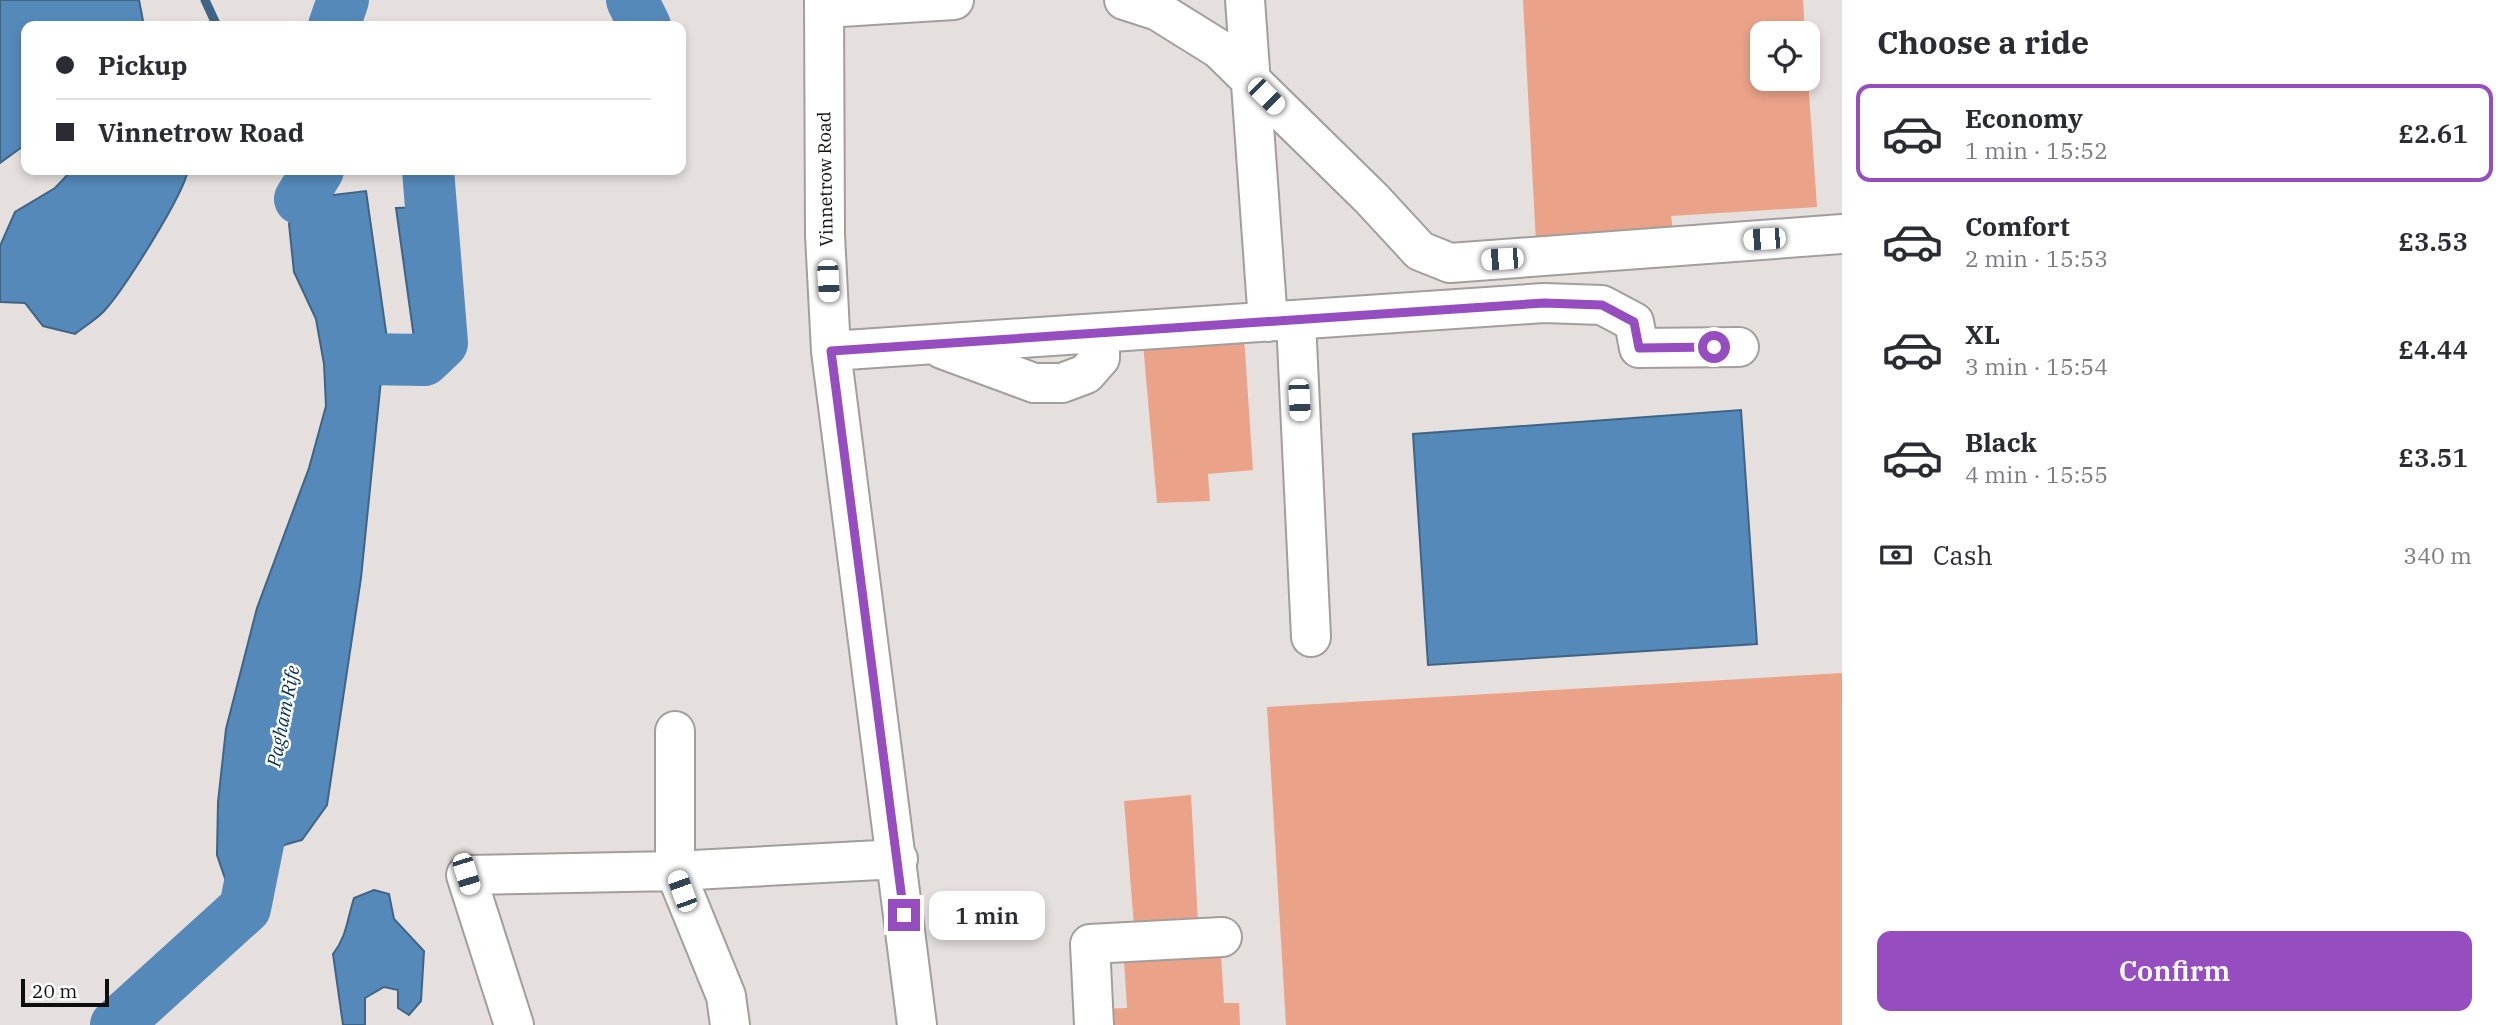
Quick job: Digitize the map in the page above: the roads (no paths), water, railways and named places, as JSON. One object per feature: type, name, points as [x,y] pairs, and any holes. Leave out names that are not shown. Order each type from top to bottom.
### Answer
[{"type":"street","points":[[824,4],[954,0]]},
{"type":"street","points":[[1124,0],[1158,11],[1219,49],[1372,199],[1420,251],[1450,263],[1842,234]]},
{"type":"street","points":[[1245,0],[1248,78],[1282,321],[1311,637]]},
{"type":"street","name":"Vinnetrow Road","points":[[824,4],[825,235],[831,351],[898,859],[917,1025]]},
{"type":"street","points":[[831,351],[933,346],[1034,383],[1062,383],[1086,374],[1100,358],[1100,334],[1544,303],[1602,305],[1634,322],[1639,348],[1739,347]]},
{"type":"street","points":[[675,731],[675,871],[722,985],[730,1025]]},
{"type":"street","points":[[514,1025],[466,874],[675,871],[898,859]]},
{"type":"street","points":[[1094,1025],[1090,944],[1222,937]]},
{"type":"water","points":[[0,0],[139,0],[143,21],[21,21],[21,148],[0,163]]},
{"type":"water","points":[[67,175],[186,175],[165,220],[114,299],[102,313],[75,334],[43,326],[25,303],[0,302],[0,246],[15,212],[55,188]]},
{"type":"water","points":[[366,191],[387,339],[414,338],[396,208],[429,207],[442,343],[424,360],[383,360],[361,578],[327,805],[302,840],[265,855],[255,868],[248,890],[229,890],[217,855],[218,802],[226,729],[257,608],[309,468],[326,406],[324,364],[316,319],[294,272],[289,224],[300,199]]},
{"type":"water","points":[[1741,410],[1757,644],[1428,665],[1413,434]]},
{"type":"water","points":[[374,890],[389,894],[394,919],[424,951],[421,1001],[409,1015],[398,1008],[398,990],[384,987],[365,998],[365,1025],[343,1025],[333,954],[344,934],[354,898]]},
{"type":"waterway","points":[[205,0],[215,21]]},
{"type":"waterway","name":"Pagham Rife","points":[[336,21],[343,0]]},
{"type":"waterway","name":"Pagham Rife","points":[[632,0],[642,21]]},
{"type":"waterway","name":"Pagham Rife","points":[[300,199],[315,175]]},
{"type":"waterway","name":"Pagham Rife","points":[[362,359],[424,360],[442,343],[428,175]]},
{"type":"waterway","name":"Pagham Rife","points":[[116,1025],[245,908],[267,799]]}]
